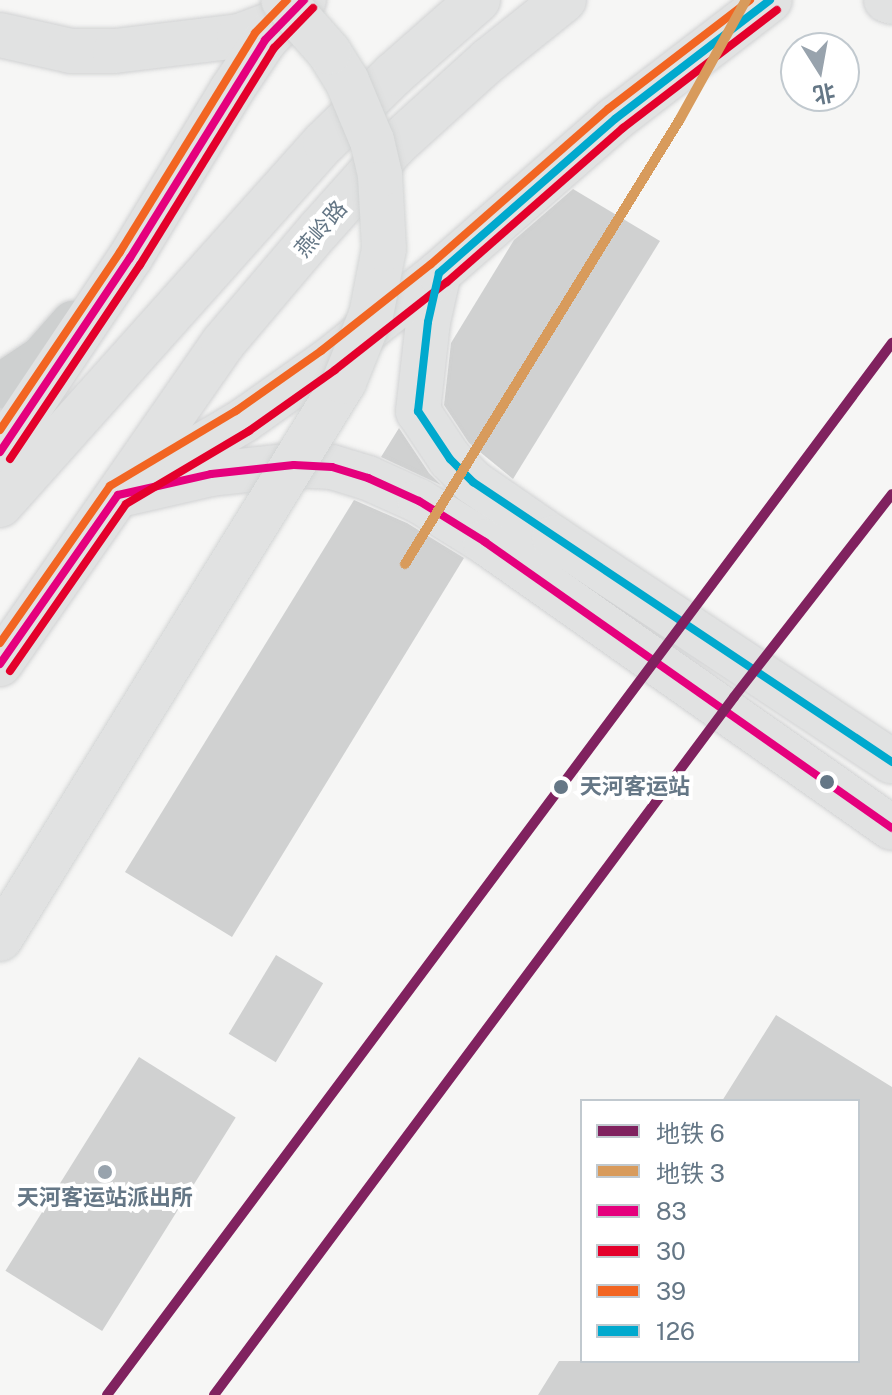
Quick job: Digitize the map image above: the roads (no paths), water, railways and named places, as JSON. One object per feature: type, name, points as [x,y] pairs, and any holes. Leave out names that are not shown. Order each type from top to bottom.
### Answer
[{"type":"main road","points":[[0,505],[325,142],[394,74],[478,0]]},
{"type":"main road","name":"燕岭路","points":[[0,664],[223,343],[394,146],[489,60],[564,0]]},
{"type":"main road","points":[[118,495],[243,421],[439,273],[615,119],[770,0]]},
{"type":"main road","points":[[886,0],[892,2]]},
{"type":"main road","points":[[0,35],[71,51],[115,51],[239,36],[290,7]]},
{"type":"main road","points":[[0,452],[130,258],[231,91],[290,7]]},
{"type":"main road","points":[[0,939],[344,382],[371,315],[384,237],[380,175],[372,141],[347,81],[329,52],[290,7]]},
{"type":"main road","points":[[439,273],[428,322],[418,411],[450,459],[473,482],[892,762]]},
{"type":"main road","points":[[118,495],[211,474],[294,465],[332,467],[368,478],[419,501],[453,522],[892,828]]},
{"type":"main road","points":[[453,522],[473,482]]},
{"type":"street","points":[[0,386],[42,358],[130,258]]},
{"type":"metro line","name":"3","points":[[405,564],[680,119],[746,0]]},
{"type":"metro line","name":"6","points":[[107,1395],[892,343]]},
{"type":"metro line","name":"6","points":[[214,1395],[734,697],[892,494]]},
{"type":"place","name":"天河客运站","points":[[561,787]]},
{"type":"place","name":"天河客运站派出所","points":[[105,1172]]}]
